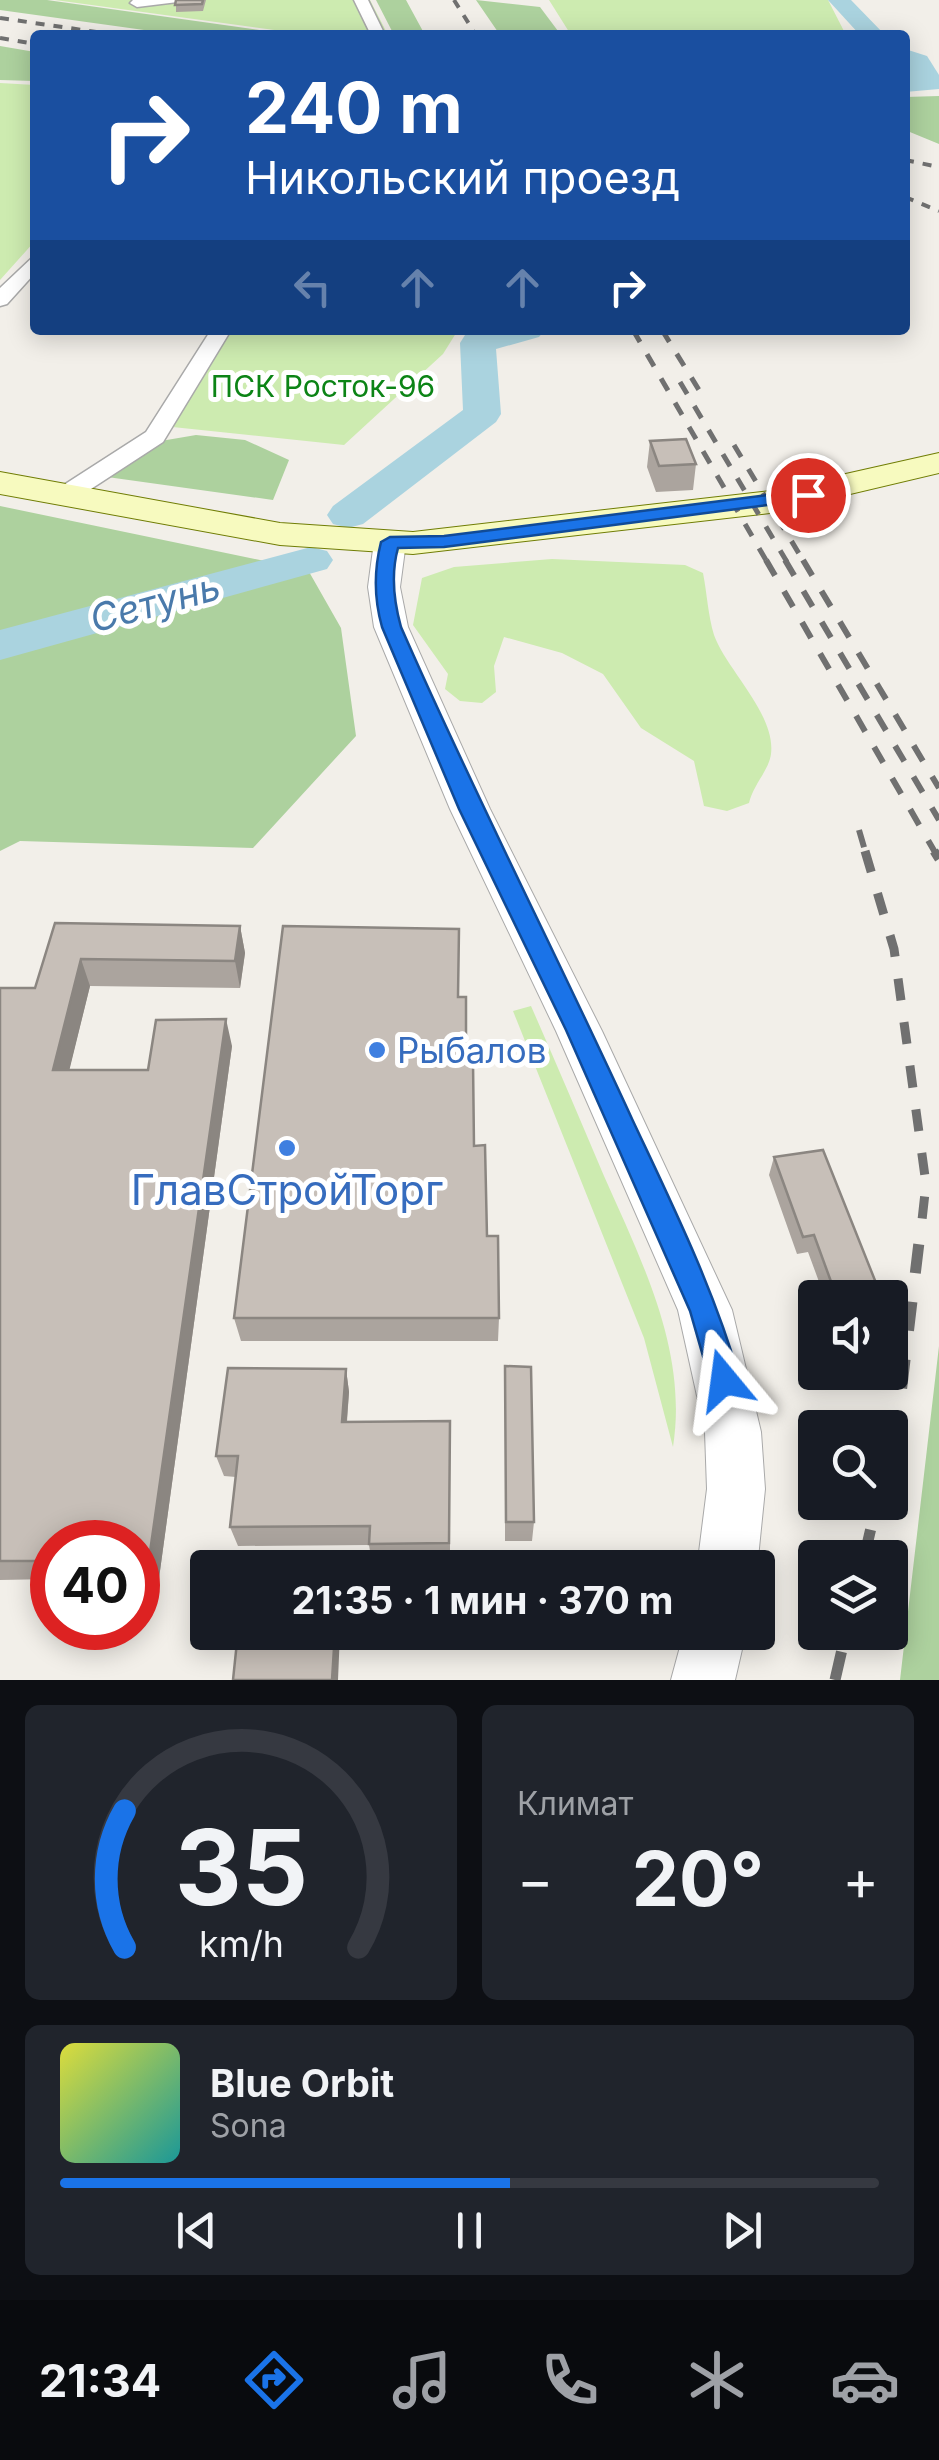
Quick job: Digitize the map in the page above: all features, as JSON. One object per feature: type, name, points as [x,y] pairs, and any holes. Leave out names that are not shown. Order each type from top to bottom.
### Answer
[{"type":"main road","points":[[0,483],[280,534],[390,542],[444,541],[770,502],[939,463]]},
{"type":"street","points":[[137,2],[187,0]]},
{"type":"street","points":[[360,0],[375,30]]},
{"type":"street","points":[[0,300],[30,267]]},
{"type":"street","points":[[64,495],[155,436],[218,335]]},
{"type":"street","points":[[390,542],[384,588],[392,627],[470,809],[579,1030],[705,1310],[734,1432],[736,1489],[729,1550]]},
{"type":"street","points":[[703,1680],[710,1650]]},
{"type":"green space","points":[[0,0],[47,0],[260,30],[144,30],[0,10]]},
{"type":"green space","points":[[55,0],[370,0],[385,30],[274,30]]},
{"type":"green space","points":[[376,0],[406,0],[422,30],[391,30]]},
{"type":"green space","points":[[476,0],[540,7],[557,30],[497,30]]},
{"type":"green space","points":[[549,0],[828,0],[843,30],[568,30]]},
{"type":"green space","points":[[0,46],[30,51],[30,81],[0,80]]},
{"type":"green space","points":[[0,83],[30,85],[30,247],[0,280]]},
{"type":"green space","points":[[939,96],[939,144],[910,132],[910,97]]},
{"type":"green space","name":"ПСК Росток-96","points":[[215,335],[455,335],[443,354],[344,445],[163,426]]},
{"type":"green space","points":[[196,435],[245,440],[289,460],[273,500],[100,476],[155,442]]},
{"type":"green space","points":[[0,506],[308,570],[341,628],[356,736],[253,848],[20,841],[0,851]]},
{"type":"green space","points":[[552,559],[685,565],[703,573],[714,635],[758,708],[770,739],[770,760],[749,803],[727,811],[704,806],[694,761],[641,728],[603,674],[562,653],[504,637],[494,666],[496,692],[482,703],[460,701],[445,689],[448,674],[413,625],[422,578],[454,567]]},
{"type":"green space","points":[[531,1006],[658,1308],[674,1376],[673,1447],[644,1338],[513,1011]]},
{"type":"green space","points":[[939,1346],[939,1680],[900,1680],[904,1650],[908,1650],[908,1611]]},
{"type":"water","points":[[910,51],[927,56],[939,75],[939,89],[910,92]]},
{"type":"building","points":[[176,0],[203,0],[202,4],[175,5]]},
{"type":"building","points":[[686,439],[696,464],[659,466],[650,441]]},
{"type":"building","points":[[55,923],[240,926],[235,961],[81,959],[53,1070],[148,1070],[156,1020],[226,1019],[155,1520],[30,1520],[30,1561],[0,1561],[0,988],[35,988]]},
{"type":"building","points":[[283,926],[459,929],[458,997],[466,997],[466,1061],[473,1061],[474,1146],[485,1145],[487,1236],[498,1236],[499,1318],[234,1318]]},
{"type":"building","points":[[823,1150],[875,1280],[830,1280],[814,1235],[803,1237],[774,1157]]},
{"type":"building","points":[[505,1366],[531,1367],[534,1522],[506,1522]]},
{"type":"building","points":[[228,1368],[346,1369],[342,1422],[450,1421],[449,1543],[369,1544],[370,1526],[230,1527],[238,1456],[216,1456]]},
{"type":"building","points":[[236,1650],[334,1650],[332,1680],[233,1680]]},
{"type":"waterway","name":"Сетунь","points":[[839,0],[868,30]]},
{"type":"waterway","name":"Сетунь","points":[[348,515],[482,414],[478,343],[508,335]]},
{"type":"waterway","name":"Сетунь","points":[[0,645],[311,560]]},
{"type":"railway","points":[[454,0],[473,30]]},
{"type":"railway","points":[[0,18],[83,30]]},
{"type":"railway","points":[[0,38],[30,43]]},
{"type":"railway","points":[[910,161],[939,167]]},
{"type":"railway","points":[[910,199],[939,211]]},
{"type":"railway","points":[[636,335],[767,562]]},
{"type":"railway","points":[[665,335],[699,390]]},
{"type":"railway","points":[[680,382],[787,562]]},
{"type":"railway","points":[[734,445],[804,562]]},
{"type":"railway","points":[[766,560],[936,854]]},
{"type":"railway","points":[[785,560],[939,820]]},
{"type":"railway","points":[[803,560],[939,788]]},
{"type":"railway","points":[[859,830],[866,854]]},
{"type":"railway","points":[[865,851],[894,949],[926,1184],[922,1220]]},
{"type":"railway","points":[[934,851],[939,859]]},
{"type":"railway","points":[[898,1410],[922,1217]]},
{"type":"railway","points":[[868,1540],[873,1520]]},
{"type":"railway","points":[[835,1680],[842,1650]]},
{"type":"place","name":"Рыбалов","points":[[377,1050]]},
{"type":"place","name":"ГлавСтройТорг","points":[[287,1148]]},
{"type":"route","points":[[724,1380],[705,1310],[579,1030],[470,809],[392,627],[384,588],[386,560],[390,542],[444,541],[808,495]]}]
